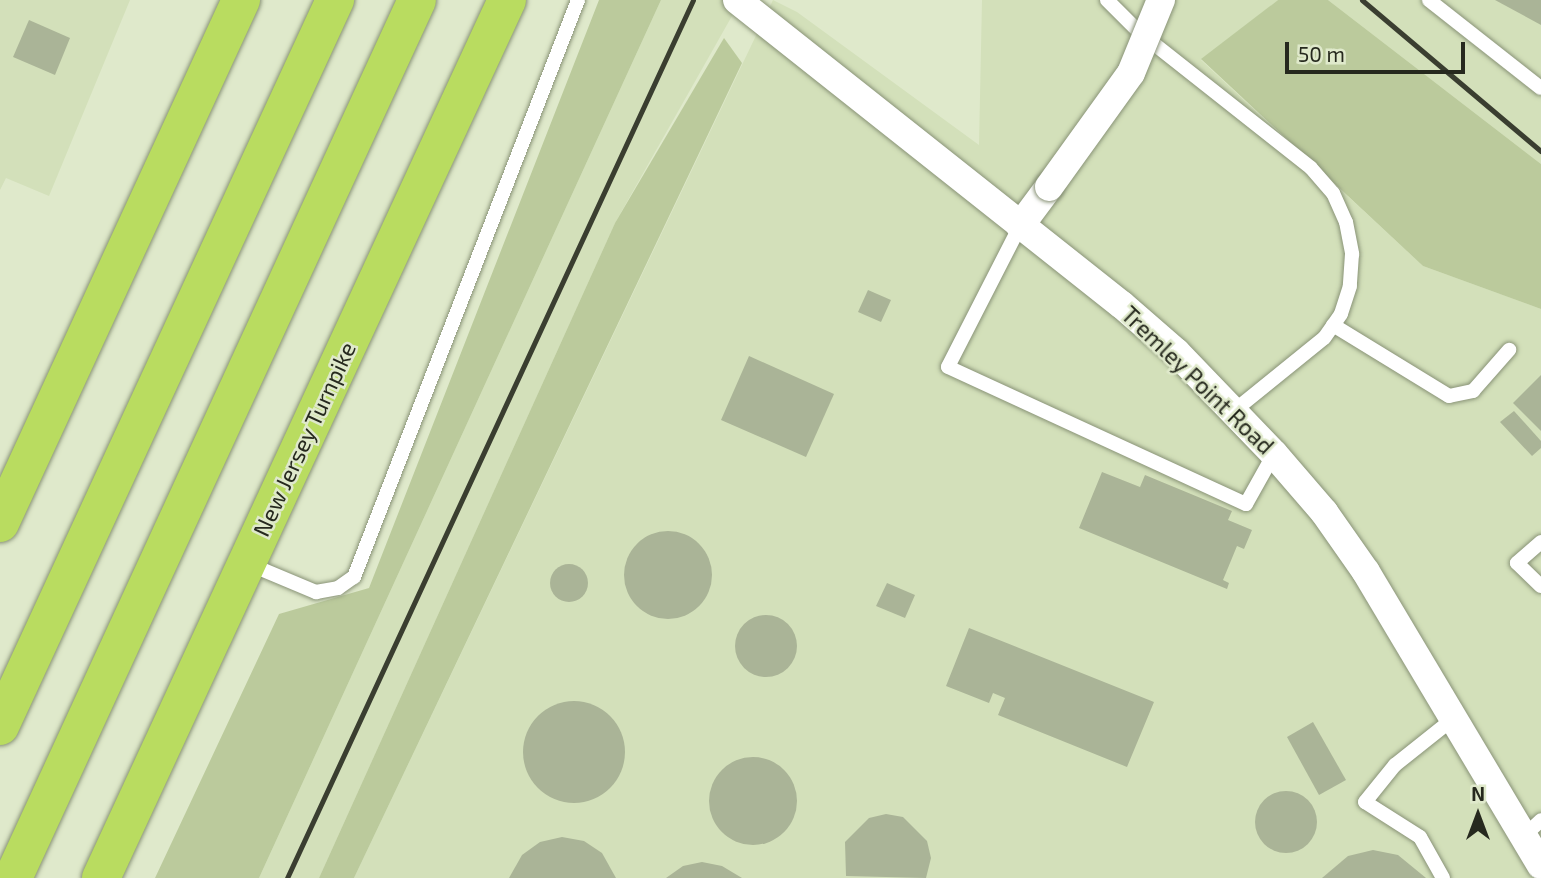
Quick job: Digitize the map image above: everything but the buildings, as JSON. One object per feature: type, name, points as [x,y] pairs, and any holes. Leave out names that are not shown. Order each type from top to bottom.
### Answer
[{"type":"highway","points":[[0,523],[241,0]]},
{"type":"highway","points":[[0,726],[335,0]]},
{"type":"highway","points":[[13,878],[417,0]]},
{"type":"highway","name":"New Jersey Turnpike","points":[[101,878],[507,0]]},
{"type":"street","name":"Tremley Point Road","points":[[737,0],[1122,305],[1234,411],[1274,454],[1324,512],[1366,572],[1454,718],[1533,828],[1541,865]]},
{"type":"street","points":[[1020,226],[1131,73],[1161,0]]},
{"type":"lane","points":[[246,563],[316,592],[338,588],[354,577],[578,0]]},
{"type":"lane","points":[[1107,0],[1139,32],[1311,168],[1333,193],[1346,222],[1352,254],[1350,286],[1334,325],[1302,358],[1234,411]]},
{"type":"lane","points":[[1429,0],[1541,88]]},
{"type":"lane","points":[[1020,226],[948,367],[1247,504],[1274,454]]},
{"type":"lane","points":[[1334,325],[1449,396],[1473,391],[1509,350]]},
{"type":"lane","points":[[1541,542],[1517,563],[1541,586]]},
{"type":"lane","points":[[1443,878],[1420,838],[1365,802],[1395,765],[1454,718]]},
{"type":"shaded area","points":[[0,0],[130,0],[49,196],[6,178],[0,190]]},
{"type":"shaded area","points":[[599,0],[661,0],[259,878],[155,878],[279,614],[369,588]]},
{"type":"shaded area","points":[[661,0],[741,0],[615,223],[319,878],[259,878]]},
{"type":"shaded area","points":[[773,0],[797,12],[979,145],[982,0],[1278,0],[1201,60],[1423,266],[1541,309],[1541,878],[354,878]]},
{"type":"shaded area","points":[[1278,0],[1328,0],[1541,164],[1541,309],[1423,266],[1201,59]]},
{"type":"shaded area","points":[[1328,0],[1541,0],[1541,164]]},
{"type":"shaded area","points":[[724,38],[742,63],[354,878],[319,878],[615,223]]},
{"type":"railway","points":[[287,878],[693,0]]},
{"type":"railway","points":[[1362,0],[1541,151]]}]
